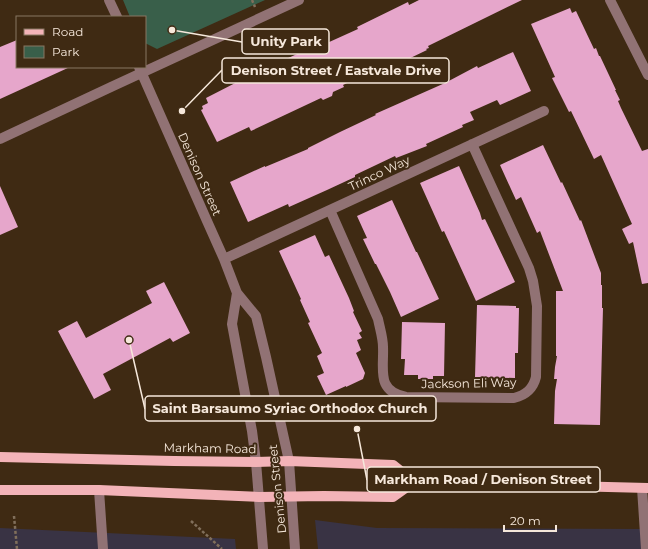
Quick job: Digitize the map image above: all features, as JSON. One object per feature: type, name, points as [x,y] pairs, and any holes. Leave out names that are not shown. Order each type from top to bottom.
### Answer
[{"type":"main road","name":"Markham Road","points":[[0,457],[256,462],[290,461],[393,465],[414,482]]},
{"type":"main road","points":[[0,490],[99,490],[259,497],[393,497],[414,482],[645,488]]},
{"type":"street","points":[[109,0],[117,16]]},
{"type":"street","points":[[146,67],[299,0]]},
{"type":"street","points":[[610,0],[648,74]]},
{"type":"street","points":[[0,139],[140,70]]},
{"type":"street","name":"Denison Street","points":[[140,70],[224,259],[237,293],[256,316],[290,461],[295,549]]},
{"type":"street","name":"Trinco Way","points":[[224,259],[544,111]]},
{"type":"street","name":"Jackson Eli Way","points":[[330,210],[378,320],[383,347],[382,376],[389,390],[397,395],[406,397],[514,398],[522,396],[529,391],[536,377],[538,319],[536,293],[529,268],[472,144]]},
{"type":"street","name":"Denison Street","points":[[237,293],[232,324],[252,432],[263,549]]},
{"type":"street","points":[[645,488],[646,549]]},
{"type":"street","points":[[99,490],[103,549]]},
{"type":"path","points":[[14,516],[17,549]]},
{"type":"path","points":[[191,521],[222,549]]},
{"type":"shaded area","points":[[315,520],[377,528],[648,529],[648,549],[318,549]]},
{"type":"shaded area","points":[[0,528],[235,539],[236,549],[0,549]]},
{"type":"green space","points":[[123,0],[265,0],[157,49],[146,44],[146,16],[130,16]]},
{"type":"building","points":[[419,0],[522,0],[428,46],[429,48],[426,49],[427,50],[377,74],[375,69],[343,85],[344,87],[333,92],[332,96],[323,100],[321,98],[251,131],[249,127],[217,142],[201,110],[203,109],[202,106],[208,103],[206,98],[245,78],[248,83],[274,71],[272,68],[277,65],[277,63],[315,46],[316,48],[358,29],[357,27],[408,2],[409,5]]},
{"type":"building","points":[[570,8],[572,13],[576,11],[594,49],[596,48],[616,90],[621,108],[642,151],[648,149],[648,283],[642,284],[633,242],[629,244],[622,229],[632,224],[601,155],[594,159],[571,111],[569,112],[552,78],[555,77],[531,24]]},
{"type":"building","points":[[16,40],[16,68],[68,68],[0,99],[0,47]]},
{"type":"building","points":[[513,52],[531,91],[500,105],[497,100],[470,112],[474,120],[462,125],[463,127],[426,144],[427,146],[396,158],[395,156],[327,190],[289,207],[288,204],[248,222],[230,182],[308,149],[376,115],[375,114],[445,83],[477,66],[478,68]]},
{"type":"building","points":[[543,145],[580,221],[581,220],[601,273],[603,308],[600,425],[554,424],[557,379],[554,379],[557,356],[556,291],[563,291],[540,231],[537,233],[521,197],[516,200],[500,165]]},
{"type":"building","points":[[459,166],[482,220],[485,219],[515,282],[476,301],[420,183]]},
{"type":"building","points":[[0,186],[18,227],[0,235]]},
{"type":"building","points":[[392,200],[439,299],[401,317],[363,239],[367,238],[357,216]]},
{"type":"building","points":[[315,235],[325,257],[329,255],[349,298],[354,311],[353,312],[362,331],[359,333],[362,338],[357,340],[361,350],[356,353],[365,373],[363,379],[326,395],[317,376],[324,373],[317,356],[322,353],[308,323],[310,322],[300,300],[301,299],[279,251]]},
{"type":"building","points":[[164,282],[190,333],[173,342],[170,338],[103,374],[111,390],[94,399],[58,331],[77,321],[86,338],[152,303],[146,291]]},
{"type":"building","points":[[477,305],[516,306],[516,308],[519,308],[518,353],[515,353],[515,378],[475,377]]},
{"type":"building","points":[[402,322],[445,323],[444,376],[433,376],[433,379],[418,379],[418,375],[404,375],[405,359],[401,359]]},
{"type":"place","name":"Unity Park","points":[[172,30]]},
{"type":"place","name":"Denison Street / Eastvale Drive","points":[[182,111]]},
{"type":"place","name":"Saint Barsaumo Syriac Orthodox Church","points":[[129,340]]},
{"type":"place","name":"Markham Road / Denison Street","points":[[357,429]]}]
